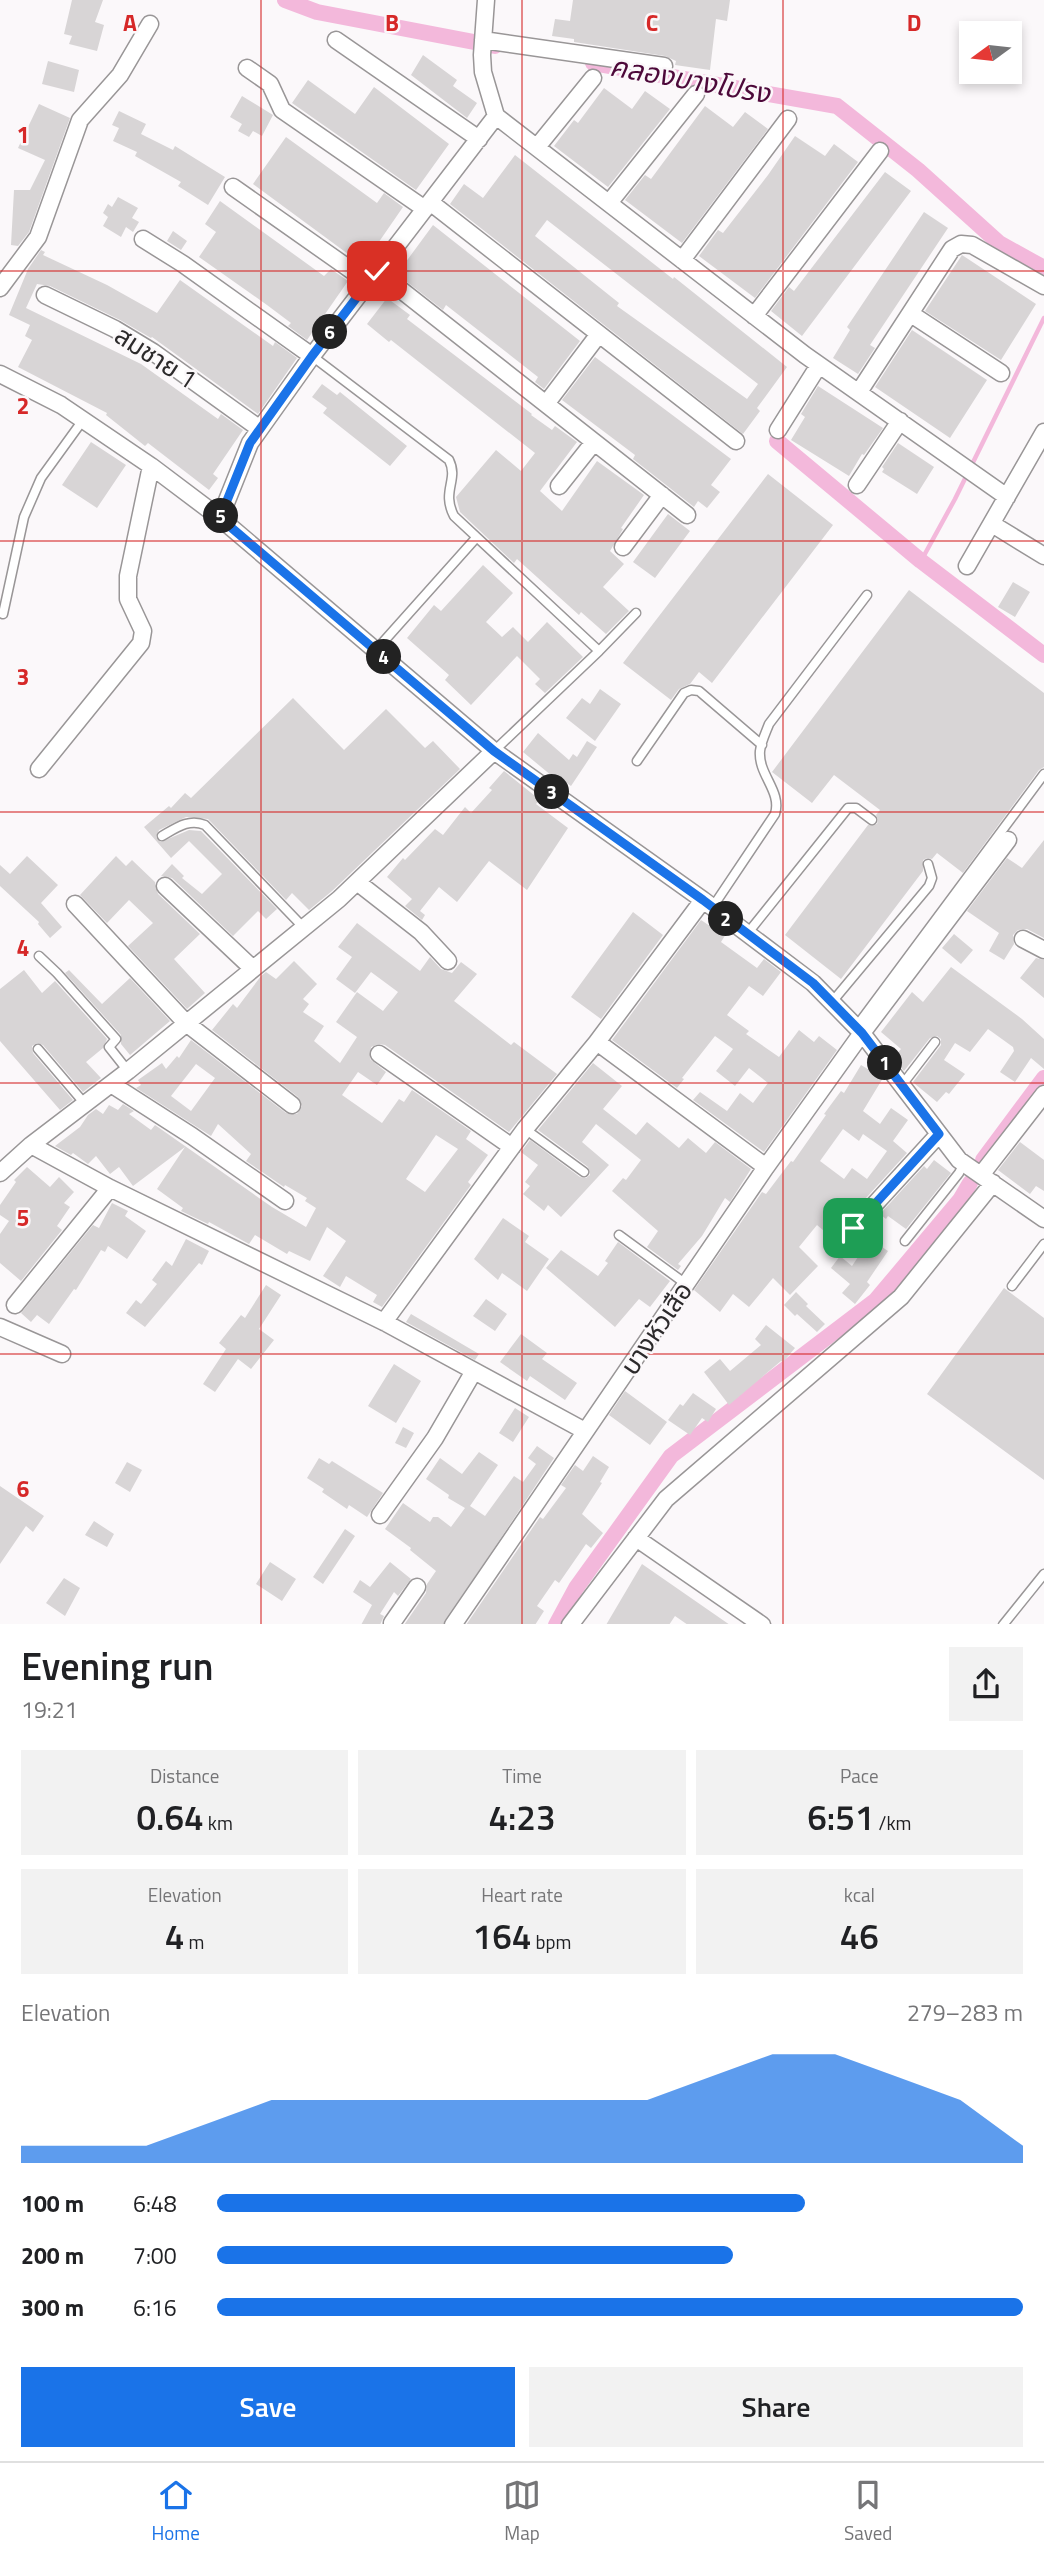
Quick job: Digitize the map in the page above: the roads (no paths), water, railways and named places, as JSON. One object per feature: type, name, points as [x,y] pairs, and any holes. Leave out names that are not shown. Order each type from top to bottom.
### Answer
[{"type":"street","points":[[486,0],[483,72],[496,116],[819,365],[1006,497]]},
{"type":"street","points":[[0,288],[38,237],[80,121],[120,75],[150,24]]},
{"type":"street","points":[[336,40],[479,139]]},
{"type":"street","points":[[483,43],[664,66]]},
{"type":"street","points":[[247,68],[270,84],[282,110],[427,205],[736,441]]},
{"type":"street","points":[[537,147],[593,78]]},
{"type":"street","points":[[609,204],[696,94]]},
{"type":"street","points":[[220,518],[250,443],[372,276],[496,116]]},
{"type":"street","points":[[682,260],[788,119]]},
{"type":"street","points":[[754,316],[880,151]]},
{"type":"street","points":[[233,187],[372,276],[546,404],[687,515]]},
{"type":"street","points":[[143,239],[183,264],[312,356]]},
{"type":"street","points":[[859,392],[952,249],[961,244],[972,245],[1044,286]]},
{"type":"street","name":"สมชาย 1","points":[[45,295],[115,329],[153,352],[260,429]]},
{"type":"street","points":[[911,314],[1001,373]]},
{"type":"street","points":[[546,404],[599,334]]},
{"type":"street","points":[[778,430],[819,365]]},
{"type":"street","points":[[0,374],[61,405],[151,466],[220,518],[494,751],[708,904],[813,983],[859,1030],[964,1163],[1044,1219]]},
{"type":"street","points":[[857,485],[900,421]]},
{"type":"street","points":[[967,566],[1044,432]]},
{"type":"street","points":[[559,486],[594,442]]},
{"type":"street","points":[[39,769],[141,643],[143,631],[128,599],[128,576],[151,466]]},
{"type":"street","points":[[623,547],[662,495]]},
{"type":"street","points":[[992,524],[1044,556]]},
{"type":"street","points":[[0,1172],[304,928],[357,882],[494,751]]},
{"type":"street","name":"บางหัวเสือ","points":[[454,1624],[859,1030],[1007,840]]},
{"type":"street","points":[[357,882],[421,932],[448,961]]},
{"type":"street","points":[[165,886],[253,970]]},
{"type":"street","points":[[75,904],[186,1023],[292,1105]]},
{"type":"street","points":[[384,1322],[525,1129],[708,904]]},
{"type":"street","points":[[1023,939],[1044,950]]},
{"type":"street","points":[[597,1042],[766,1167]]},
{"type":"street","points":[[379,1054],[512,1147]]},
{"type":"street","points":[[111,1084],[285,1201]]},
{"type":"street","points":[[571,1624],[666,1499],[901,1297],[987,1179],[1044,1094]]},
{"type":"street","points":[[853,1228],[939,1134]]},
{"type":"street","points":[[31,1145],[110,1188],[384,1322],[585,1431]]},
{"type":"street","points":[[15,1304],[110,1188]]},
{"type":"street","points":[[0,1327],[62,1354]]},
{"type":"street","points":[[380,1515],[435,1438],[474,1371]]},
{"type":"street","points":[[636,1538],[761,1624]]},
{"type":"street","points":[[391,1624],[417,1587]]},
{"type":"lane","points":[[312,356],[449,460],[453,468],[448,504],[454,516],[599,650]]},
{"type":"lane","points":[[3,614],[24,517],[41,478],[83,420]]},
{"type":"lane","points":[[376,650],[476,538]]},
{"type":"lane","points":[[708,904],[775,814],[778,804],[776,796],[761,765],[762,745],[769,724],[867,594]]},
{"type":"lane","points":[[494,751],[636,613]]},
{"type":"lane","points":[[637,761],[684,693],[691,690],[699,691],[762,745]]},
{"type":"lane","points":[[859,1030],[1044,774]]},
{"type":"lane","points":[[747,935],[848,808],[856,808],[872,820]]},
{"type":"lane","points":[[162,836],[182,824],[198,822],[205,825],[304,928]]},
{"type":"lane","points":[[832,1002],[929,886],[932,878],[929,864]]},
{"type":"lane","points":[[39,956],[116,1039],[109,1047],[128,1071]]},
{"type":"lane","points":[[902,1085],[935,1042]]},
{"type":"lane","points":[[37,1049],[85,1104]]},
{"type":"lane","points":[[525,1129],[584,1172]]},
{"type":"lane","points":[[905,1241],[964,1163]]},
{"type":"lane","points":[[620,1235],[685,1284]]},
{"type":"lane","points":[[1012,1286],[1044,1244]]},
{"type":"lane","points":[[1004,1624],[1044,1574]]},
{"type":"waterway","name":"คลองบางโปรง","points":[[285,0],[317,12],[495,46]]},
{"type":"waterway","name":"คลองบางโปรง","points":[[593,63],[837,106],[918,170],[999,243],[1044,268]]},
{"type":"waterway","points":[[921,561],[955,499],[1044,318]]},
{"type":"waterway","points":[[777,441],[921,561],[1044,655]]},
{"type":"waterway","points":[[983,1160],[1044,1078]]},
{"type":"waterway","points":[[557,1624],[576,1588],[671,1456],[876,1300],[960,1200],[970,1183]]}]
